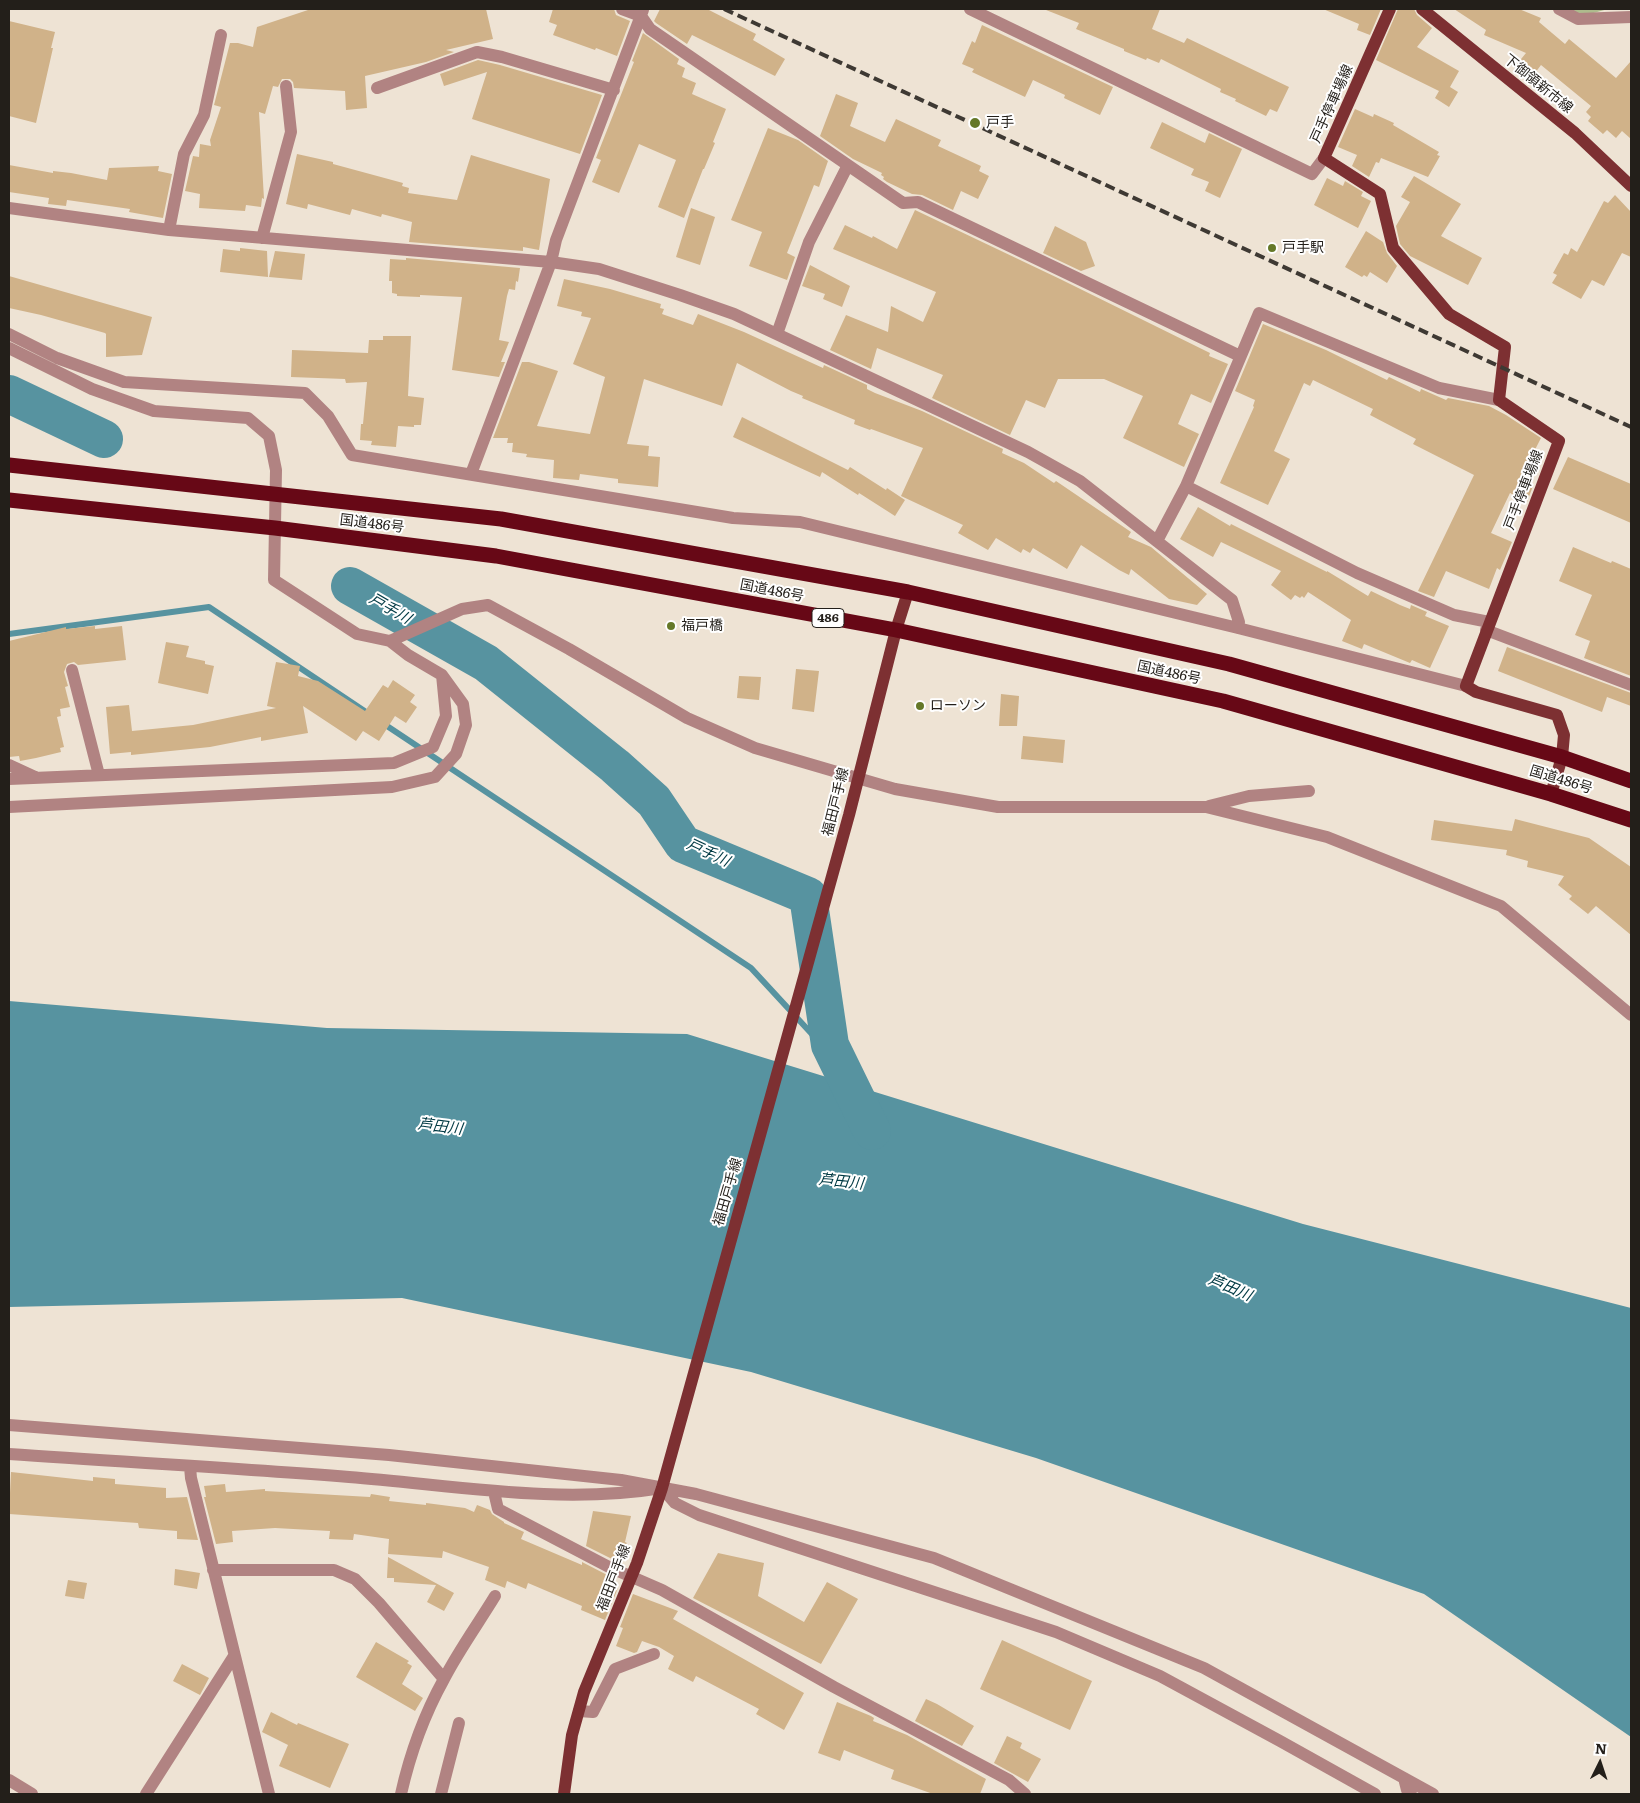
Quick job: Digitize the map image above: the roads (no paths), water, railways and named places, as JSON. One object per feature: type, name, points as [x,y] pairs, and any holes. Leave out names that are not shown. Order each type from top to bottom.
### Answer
[{"type":"highway","name":"国道486号","points":[[9,465],[501,519],[908,592],[1229,664],[1562,757],[1631,781]]},
{"type":"highway","name":"国道486号","points":[[9,500],[275,528],[496,556],[896,630],[1223,701],[1551,794],[1631,820]]},
{"type":"main road","name":"戸手停車場線","points":[[1390,9],[1324,158],[1380,194],[1393,248],[1449,314],[1505,347],[1500,400],[1559,441],[1466,686]]},
{"type":"main road","name":"下御領新市線","points":[[1422,9],[1575,133],[1631,186]]},
{"type":"main road","name":"福田戸手線","points":[[564,1794],[572,1734],[584,1692],[632,1577],[663,1482],[849,815],[896,630],[908,592]]},
{"type":"main road","points":[[1466,686],[1476,692],[1557,715],[1564,735],[1562,757],[1551,794]]},
{"type":"street","points":[[622,9],[642,13]]},
{"type":"street","points":[[970,9],[1312,174],[1324,158]]},
{"type":"street","points":[[1559,9],[1578,19],[1631,17]]},
{"type":"street","points":[[471,474],[551,262],[556,240],[642,13]]},
{"type":"street","points":[[642,13],[650,29],[903,203],[918,202],[1240,356]]},
{"type":"street","points":[[169,230],[184,154],[204,116],[221,36]]},
{"type":"street","points":[[377,88],[477,52],[502,57],[614,90]]},
{"type":"street","points":[[262,238],[291,132],[286,86]]},
{"type":"street","points":[[777,334],[809,242],[848,165]]},
{"type":"street","points":[[9,208],[169,230],[551,262],[599,270],[680,295],[734,314],[1028,452],[1080,481],[1232,600],[1239,622],[1238,628]]},
{"type":"street","points":[[1158,542],[1186,486],[1259,313],[1439,388],[1500,400]]},
{"type":"street","points":[[9,334],[57,358],[124,382],[305,393],[328,416],[352,455],[733,518],[800,522],[1238,628],[1466,686]]},
{"type":"street","points":[[9,348],[92,389],[154,411],[248,418],[269,436],[276,470],[274,580],[357,634],[390,641],[408,655],[442,675],[463,704],[466,725],[456,754],[435,776],[392,787],[9,807]]},
{"type":"street","points":[[1186,486],[1357,573],[1454,615],[1488,626],[1631,685]]},
{"type":"street","points":[[390,641],[462,609],[488,605],[569,649],[687,718],[754,748],[858,778],[895,788],[998,807],[1206,807],[1327,837],[1501,906],[1631,1015]]},
{"type":"street","points":[[72,670],[99,775]]},
{"type":"street","points":[[9,779],[394,763],[433,747],[446,716],[442,675]]},
{"type":"street","points":[[9,765],[37,778]]},
{"type":"street","points":[[1206,807],[1249,796],[1309,791]]},
{"type":"street","points":[[9,1425],[389,1454],[621,1480],[663,1482],[696,1494],[934,1558],[1204,1668],[1433,1794]]},
{"type":"street","points":[[9,1454],[350,1477],[494,1492],[627,1493],[663,1482]]},
{"type":"street","points":[[190,1467],[212,1570],[269,1794]]},
{"type":"street","points":[[663,1482],[675,1503],[699,1515],[1056,1632],[1160,1676],[1375,1794]]},
{"type":"street","points":[[494,1492],[498,1509],[608,1567],[662,1590],[834,1686],[1009,1780],[1025,1794]]},
{"type":"street","points":[[212,1570],[334,1570],[355,1579],[379,1603],[444,1679]]},
{"type":"street","points":[[400,1794],[418,1733],[444,1679],[495,1596]]},
{"type":"street","points":[[579,1711],[593,1712],[615,1669],[654,1654]]},
{"type":"street","points":[[146,1794],[234,1656]]},
{"type":"street","points":[[441,1794],[459,1723]]},
{"type":"street","points":[[1404,1778],[1407,1790],[1411,1794]]},
{"type":"street","points":[[9,1780],[32,1794]]},
{"type":"water","name":"芦田川","points":[[9,1001],[327,1028],[687,1034],[1303,1224],[1631,1308],[1631,1737],[1424,1594],[1036,1458],[751,1372],[402,1298],[9,1307]]},
{"type":"waterway","name":"戸手川","points":[[9,394],[104,439]]},
{"type":"waterway","name":"戸手川","points":[[350,586],[486,663],[615,766],[654,801],[683,844],[808,896],[830,1045],[872,1131]]},
{"type":"waterway","points":[[9,634],[209,607],[366,712]]},
{"type":"waterway","points":[[381,722],[751,968],[822,1045],[845,1087]]},
{"type":"railway","points":[[724,9],[1631,427]]},
{"type":"place","name":"戸手","points":[[975,123]]},
{"type":"place","name":"戸手駅","points":[[1272,248]]},
{"type":"place","name":"福戸橋","points":[[671,626]]},
{"type":"place","name":"ローソン","points":[[920,706]]}]
